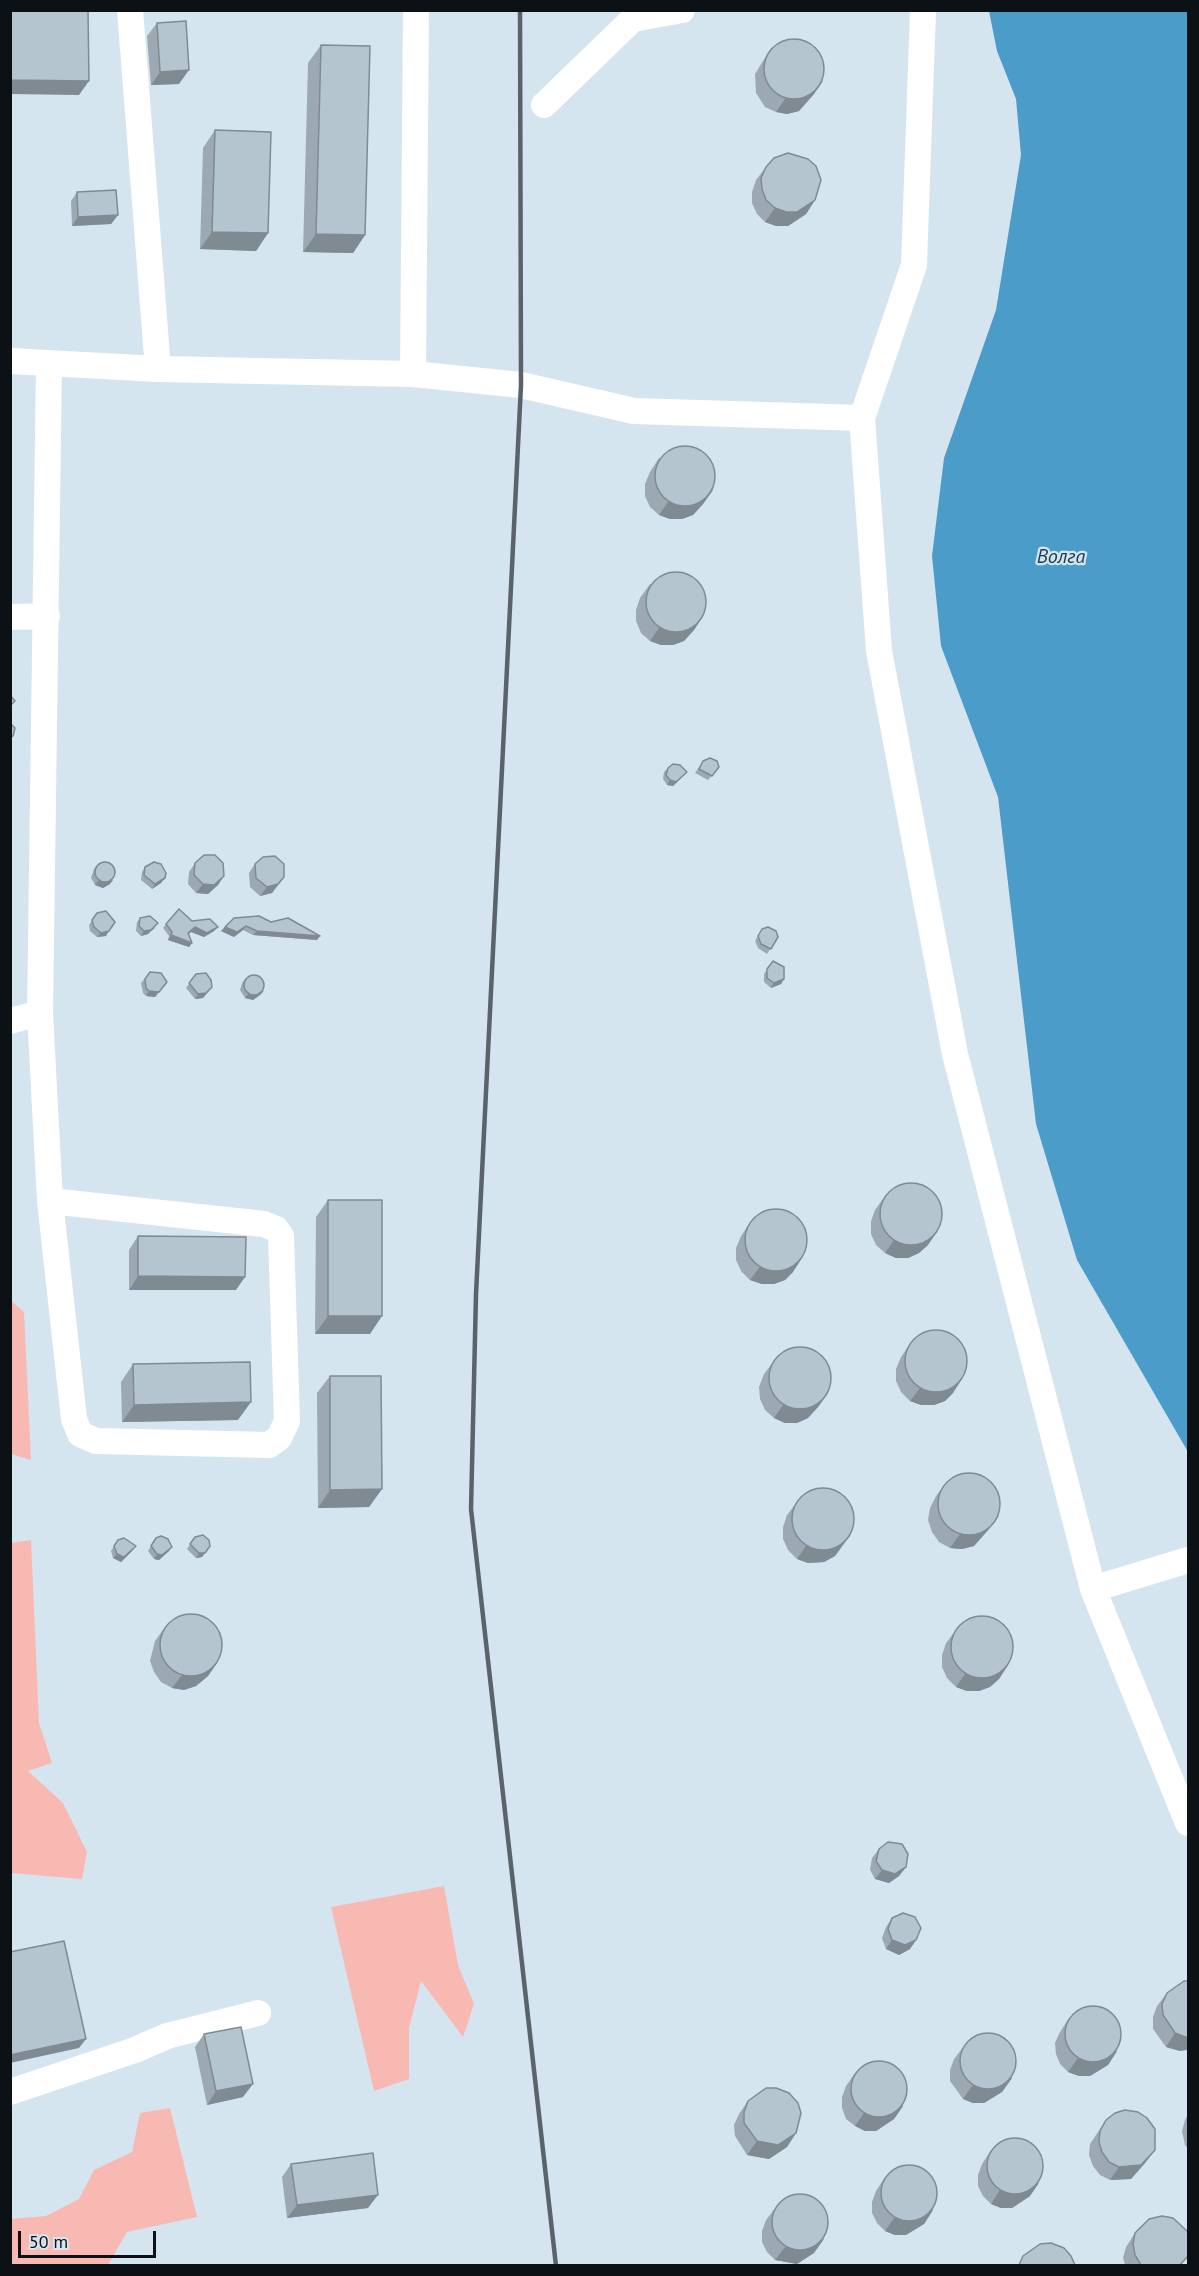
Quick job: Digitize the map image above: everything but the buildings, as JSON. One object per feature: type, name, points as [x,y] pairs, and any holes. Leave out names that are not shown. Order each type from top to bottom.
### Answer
[{"type":"lane","points":[[130,10],[158,369]]},
{"type":"lane","points":[[413,374],[416,10]]},
{"type":"lane","points":[[544,105],[633,18],[682,10]]},
{"type":"lane","points":[[923,10],[914,265],[862,418],[879,651],[955,1054],[1093,1589],[1188,1823]]},
{"type":"lane","points":[[10,361],[158,369],[413,374],[520,384],[634,411],[862,418]]},
{"type":"lane","points":[[49,364],[40,1013],[50,1201],[74,1419],[80,1434],[96,1441],[269,1445],[279,1438],[287,1421],[281,1236],[276,1229],[264,1224],[50,1201]]},
{"type":"lane","points":[[10,616],[47,616]]},
{"type":"lane","points":[[10,1021],[40,1013]]},
{"type":"lane","points":[[1093,1589],[1188,1560]]},
{"type":"lane","points":[[10,2092],[135,2050],[166,2036],[258,2013]]},
{"type":"shaded area","points":[[10,1300],[24,1312],[31,1460],[11,1454]]},
{"type":"shaded area","points":[[31,1540],[39,1723],[52,1763],[28,1771],[63,1803],[87,1852],[82,1879],[11,1873],[11,1543]]},
{"type":"shaded area","points":[[444,1886],[458,1965],[474,2004],[463,2037],[421,1981],[409,2028],[409,2079],[374,2091],[331,1907]]},
{"type":"shaded area","points":[[170,2108],[197,2217],[127,2232],[108,2265],[11,2265],[11,2219],[46,2216],[79,2199],[94,2170],[132,2152],[140,2113]]},
{"type":"water","name":"Волга","points":[[989,11],[1188,11],[1188,1452],[1077,1260],[1036,1124],[998,797],[941,646],[932,556],[944,458],[996,310],[1021,155],[1016,99],[997,51]]},
{"type":"railway","points":[[520,10],[521,385],[476,1294],[471,1509],[556,2266]]}]
